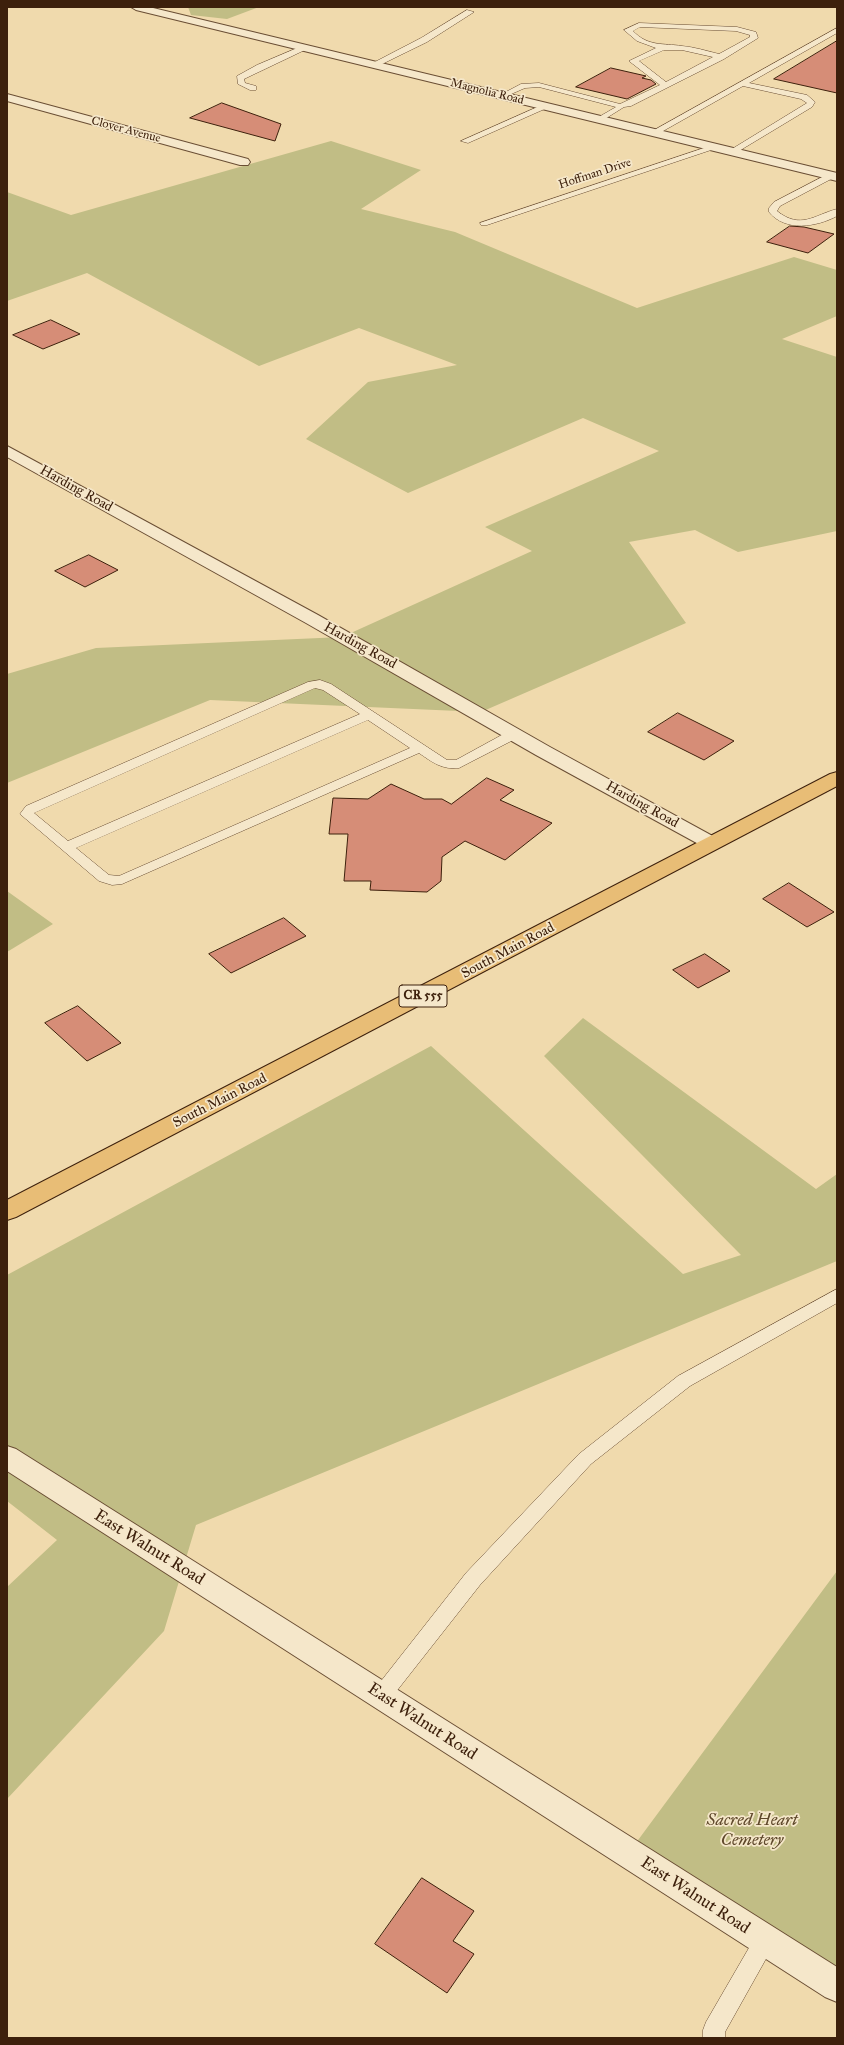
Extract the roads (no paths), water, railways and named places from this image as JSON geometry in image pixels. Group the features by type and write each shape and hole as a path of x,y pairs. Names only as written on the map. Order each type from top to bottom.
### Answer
{"main road":[{"name":"South Main Road","path":"7,1211 837,778"}],"street":[{"name":"Magnolia Road","path":"136,7 833,177"},
{"name":"Clover Avenue","path":"7,97 244,162"},
{"name":"Harding Road","path":"7,451 312,619 711,844"},
{"name":"East Walnut Road","path":"7,1458 837,1986"}],"lane":[{"path":"373,65 430,37 470,12"},
{"path":"502,96 524,86 540,85 620,106 628,104 666,85 721,57 754,38 753,34 737,29 639,25 628,30 632,35 649,44 663,48 682,48 721,57"},
{"path":"653,133 744,84 837,30"},
{"path":"253,88 242,84 240,78 260,67 304,48"},
{"path":"663,48 633,61 666,85"},
{"path":"731,152 809,105 811,102 804,97 744,84"},
{"path":"600,120 620,108 620,106"},
{"path":"465,141 545,107"},
{"name":"Hoffman Drive","path":"484,223 713,148"},
{"path":"833,177 777,204 773,208 773,212 790,221 808,223 822,220 837,212"},
{"path":"420,748 122,880 112,881 104,878 27,814 28,812 312,685 320,684 327,687 442,762 450,765 459,764 514,734"},
{"path":"66,847 369,714"},
{"path":"381,1696 473,1579 585,1459 684,1381 837,1295"},
{"path":"714,2038 714,2030 765,1941"}],"park label":[{"name":"Sacred Heart Cemetery","path":"752,1831"}]}
